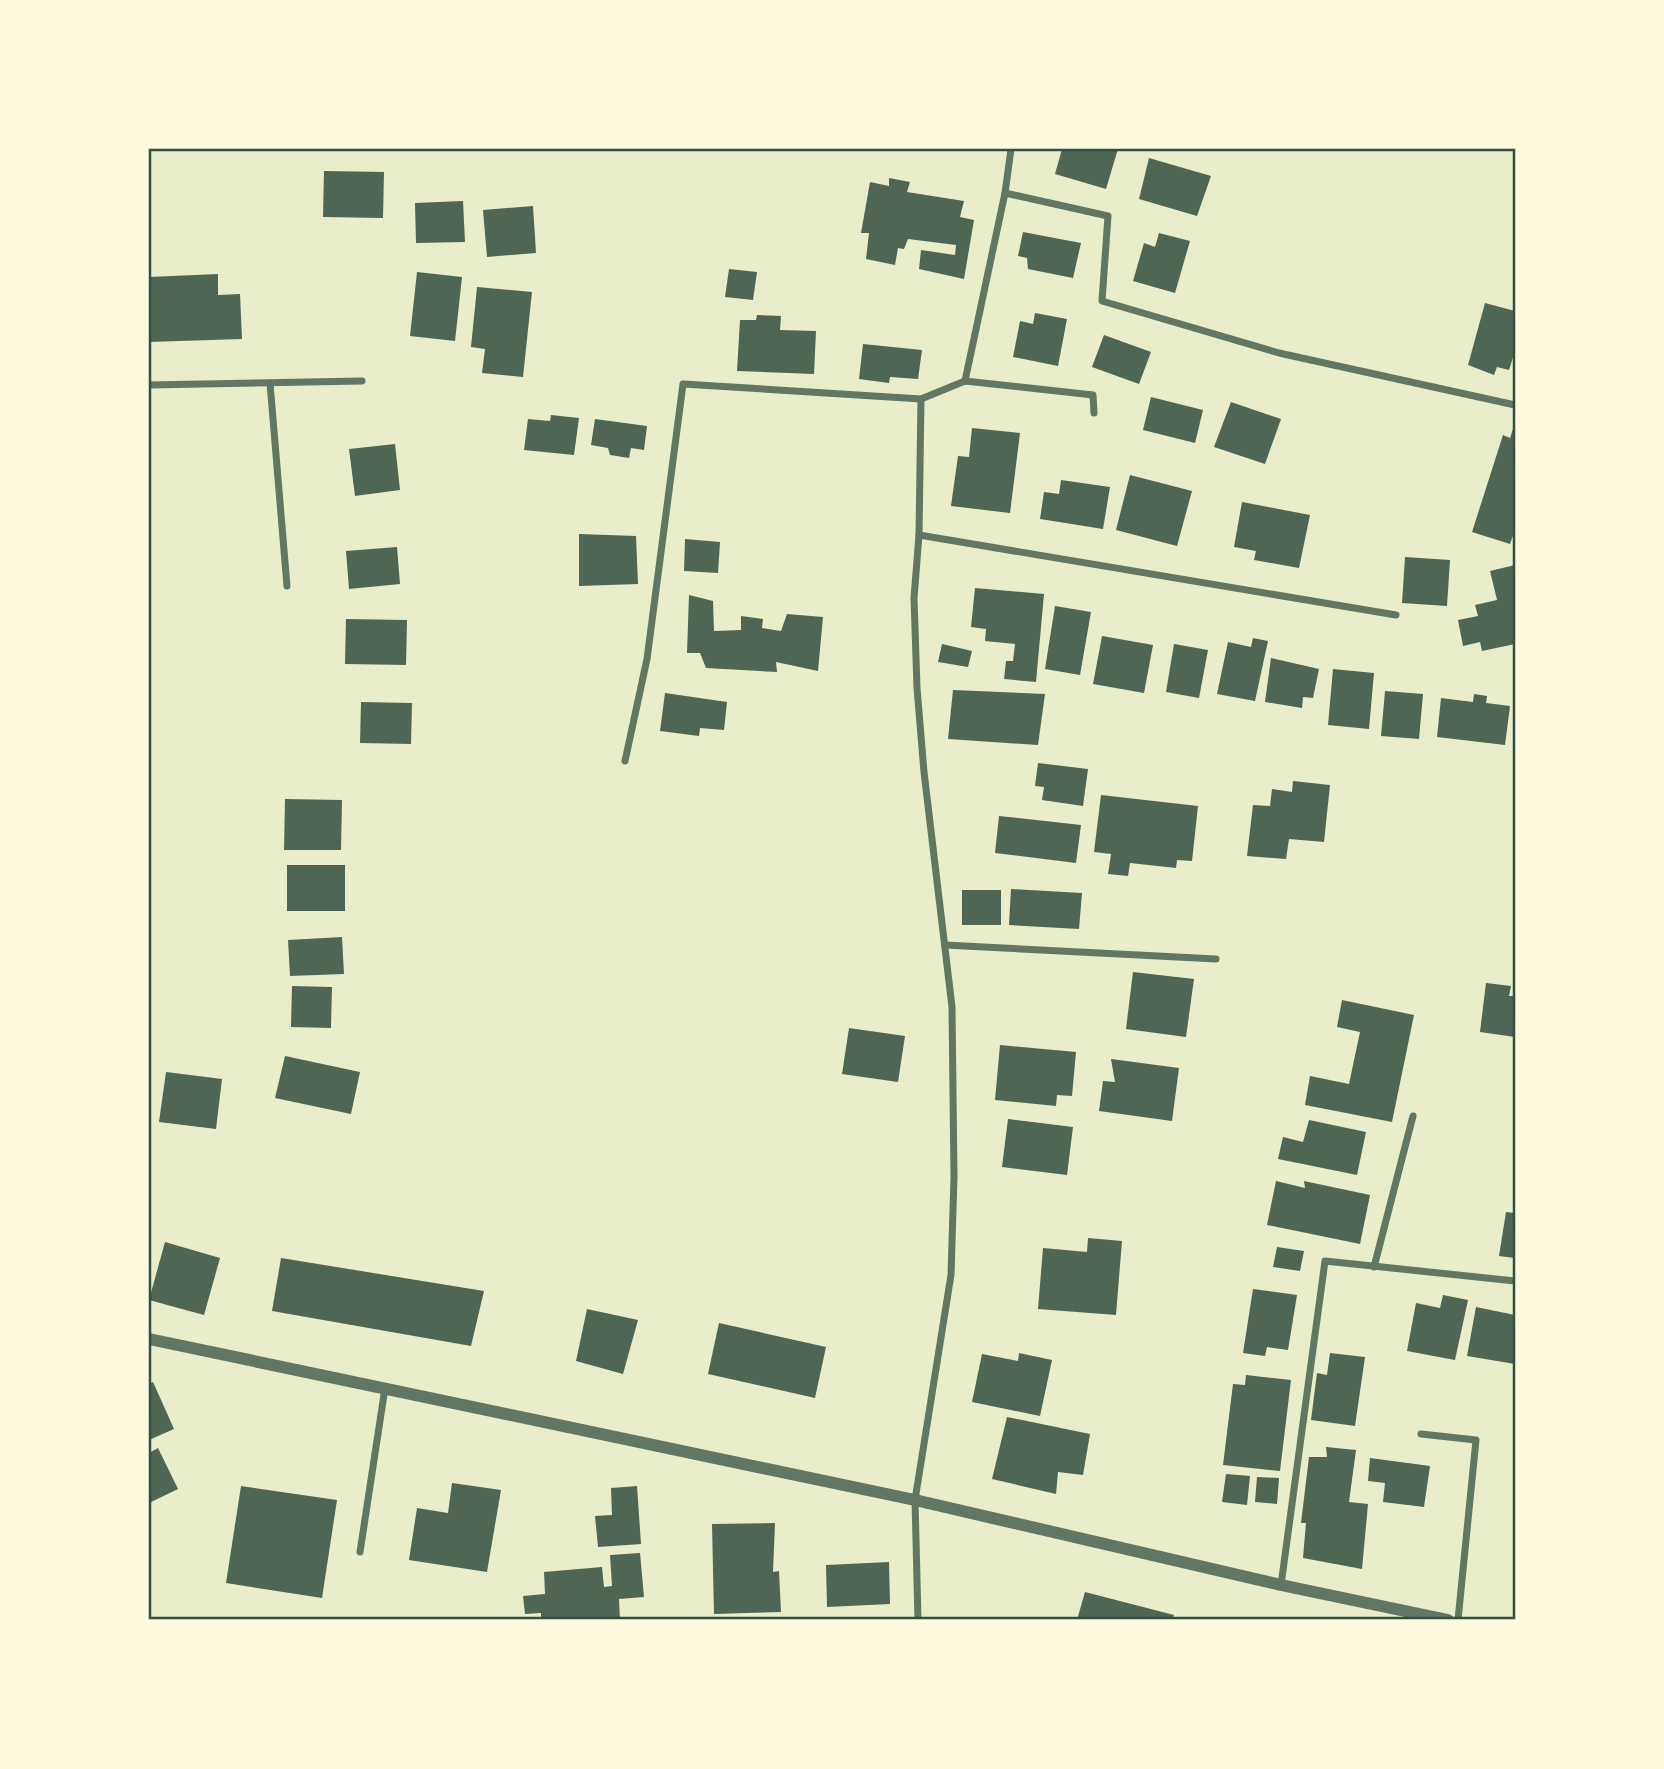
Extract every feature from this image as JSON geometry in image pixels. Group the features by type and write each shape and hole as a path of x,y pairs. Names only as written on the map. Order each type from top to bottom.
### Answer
{"street":[{"path":"965,381 1005,193 1011,149"},
{"path":"1005,193 1108,216 1102,301 1279,353 1515,405"},
{"path":"149,385 362,381"},
{"path":"625,761 647,659 683,384 921,399 965,381 1093,395 1094,413"},
{"path":"270,383 287,586"},
{"path":"918,1620 915,1500 951,1275 954,1177 952,1007 924,772 917,688 914,598 919,535 921,399"},
{"path":"919,535 1396,615"},
{"path":"945,945 1216,959"},
{"path":"1374,1267 1413,1116"},
{"path":"1281,1585 1325,1261 1515,1281"},
{"path":"149,1339 915,1500 1281,1585 1448,1620"},
{"path":"360,1552 385,1388"},
{"path":"1421,1434 1476,1440 1458,1620"}],"building":[{"path":"1062,149 1118,149 1106,189 1055,174"},
{"path":"1149,158 1211,176 1197,216 1139,199"},
{"path":"324,171 384,172 383,218 323,217"},
{"path":"889,178 910,182 907,192 964,201 960,217 974,220 964,279 919,269 921,250 955,255 956,245 908,239 904,249 898,248 895,265 866,259 869,233 861,233 870,182 889,186"},
{"path":"463,201 465,242 416,243 415,203"},
{"path":"533,206 536,253 487,257 483,210"},
{"path":"1023,232 1081,243 1073,278 1028,269 1027,258 1018,256"},
{"path":"1159,233 1190,241 1175,293 1133,281 1144,243 1155,247"},
{"path":"729,269 757,272 753,300 725,297"},
{"path":"417,272 462,277 455,341 410,336"},
{"path":"218,274 218,295 240,294 242,339 149,342 149,277"},
{"path":"477,287 532,292 523,377 482,373 485,349 471,347"},
{"path":"1485,303 1515,311 1515,351 1509,370 1497,367 1494,375 1468,365"},
{"path":"1035,313 1067,319 1058,366 1013,357 1020,321 1033,324"},
{"path":"757,315 781,316 780,330 816,331 814,374 737,371 740,320 756,320"},
{"path":"1104,335 1151,352 1139,384 1092,367"},
{"path":"863,344 922,350 918,379 890,377 889,383 859,379"},
{"path":"1151,397 1203,410 1195,443 1143,430"},
{"path":"1231,402 1281,419 1265,464 1214,447"},
{"path":"551,415 579,418 574,455 524,450 528,419 550,421"},
{"path":"595,419 647,426 644,450 631,448 629,458 610,455 608,448 591,445"},
{"path":"1515,423 1515,534 1510,544 1472,532 1503,435 1510,438"},
{"path":"972,428 1020,433 1010,513 951,506 958,456 969,457"},
{"path":"395,444 400,490 355,496 349,449"},
{"path":"1130,475 1192,491 1177,546 1116,530"},
{"path":"1061,480 1110,487 1103,529 1040,519 1044,492 1059,494"},
{"path":"1242,502 1310,515 1299,568 1254,560 1256,551 1234,547"},
{"path":"579,534 636,536 638,584 579,586"},
{"path":"685,539 720,542 718,573 684,571"},
{"path":"397,547 400,584 349,589 346,551"},
{"path":"1405,557 1450,560 1447,606 1402,603"},
{"path":"1515,565 1515,644 1482,651 1480,642 1463,646 1458,620 1478,616 1475,605 1497,600 1490,571"},
{"path":"975,588 1044,594 1036,682 1004,679 1006,661 1013,661 1015,644 985,641 986,629 971,627"},
{"path":"689,595 713,601 714,631 741,630 741,616 763,619 762,628 781,631 787,614 823,617 818,671 776,662 777,672 706,668 700,653 687,653"},
{"path":"1055,606 1091,612 1080,675 1045,669"},
{"path":"346,619 407,620 406,665 345,664"},
{"path":"1102,636 1153,645 1144,693 1093,684"},
{"path":"1253,638 1268,641 1255,701 1217,694 1228,642 1251,647"},
{"path":"942,644 972,651 968,667 938,662"},
{"path":"1174,644 1208,650 1199,698 1166,692"},
{"path":"1271,658 1319,669 1313,698 1303,697 1302,708 1265,702"},
{"path":"1333,669 1374,673 1369,729 1328,725"},
{"path":"953,690 1045,694 1038,745 948,739"},
{"path":"1385,691 1423,694 1419,739 1381,736"},
{"path":"665,693 727,702 724,730 700,728 699,736 660,731"},
{"path":"1474,694 1487,696 1486,703 1510,706 1505,745 1437,737 1441,698 1473,702"},
{"path":"361,702 412,703 411,744 360,743"},
{"path":"1038,763 1088,769 1083,806 1042,800 1044,787 1035,786"},
{"path":"1293,781 1330,785 1324,842 1289,839 1286,859 1247,856 1253,805 1270,806 1272,789 1292,792"},
{"path":"1101,795 1198,806 1192,861 1177,860 1176,868 1130,863 1128,876 1108,874 1111,854 1094,852"},
{"path":"285,799 342,800 341,850 284,850"},
{"path":"999,816 1081,825 1076,863 995,853"},
{"path":"287,865 345,865 345,911 287,911"},
{"path":"1011,889 1082,893 1079,929 1009,925"},
{"path":"962,890 1001,890 1001,925 962,925"},
{"path":"342,937 344,974 290,976 288,940"},
{"path":"1133,972 1194,979 1186,1037 1126,1029"},
{"path":"1486,983 1511,986 1509,996 1515,996 1515,1037 1480,1032"},
{"path":"292,986 332,987 331,1028 291,1027"},
{"path":"1342,1000 1414,1015 1392,1122 1305,1105 1310,1076 1349,1084 1360,1032 1337,1027"},
{"path":"849,1028 905,1036 898,1082 842,1074"},
{"path":"1000,1045 1076,1052 1072,1096 1057,1095 1056,1106 995,1100"},
{"path":"285,1056 360,1072 351,1114 275,1098"},
{"path":"1111,1059 1179,1068 1172,1121 1099,1111 1103,1081 1115,1082"},
{"path":"166,1072 222,1079 216,1129 159,1122"},
{"path":"1008,1119 1073,1127 1067,1175 1002,1167"},
{"path":"1309,1120 1366,1132 1357,1175 1278,1159 1283,1137 1303,1142"},
{"path":"1276,1181 1305,1188 1304,1181 1370,1195 1360,1244 1267,1225"},
{"path":"1506,1212 1515,1213 1515,1258 1499,1256"},
{"path":"1088,1238 1122,1241 1116,1315 1038,1309 1043,1248 1087,1252"},
{"path":"165,1242 220,1258 204,1315 149,1300"},
{"path":"1277,1247 1304,1251 1300,1271 1273,1267"},
{"path":"281,1258 484,1291 471,1346 272,1311"},
{"path":"1253,1289 1297,1295 1288,1350 1267,1347 1265,1356 1243,1353"},
{"path":"1443,1295 1468,1300 1455,1360 1407,1351 1416,1303 1440,1308"},
{"path":"1476,1307 1515,1315 1515,1364 1467,1356"},
{"path":"587,1309 638,1320 623,1374 576,1361"},
{"path":"719,1323 826,1347 815,1398 708,1374"},
{"path":"1019,1353 1052,1360 1040,1416 972,1402 982,1354 1018,1361"},
{"path":"1330,1353 1365,1357 1355,1426 1311,1420 1317,1373 1327,1375"},
{"path":"1246,1375 1291,1380 1280,1471 1223,1465 1233,1384 1245,1385"},
{"path":"153,1382 174,1429 149,1440 149,1384"},
{"path":"1007,1417 1090,1434 1083,1475 1058,1472 1056,1494 992,1479"},
{"path":"1326,1447 1356,1450 1349,1502 1368,1504 1362,1569 1303,1558 1306,1523 1301,1523 1309,1457 1327,1457"},
{"path":"158,1448 178,1489 149,1503 149,1453"},
{"path":"1370,1458 1430,1466 1424,1507 1383,1502 1385,1483 1368,1481"},
{"path":"1226,1474 1250,1476 1247,1505 1222,1502"},
{"path":"1257,1477 1279,1478 1277,1504 1255,1502"},
{"path":"452,1483 501,1490 487,1572 409,1560 417,1508 448,1513"},
{"path":"241,1486 337,1500 322,1598 226,1583"},
{"path":"637,1486 641,1544 598,1547 595,1516 612,1515 611,1488"},
{"path":"775,1523 773,1572 779,1571 781,1612 714,1614 712,1524"},
{"path":"640,1553 644,1597 619,1599 620,1620 592,1620 592,1617 541,1620 541,1613 525,1614 523,1596 545,1594 544,1572 602,1567 604,1587 612,1586 610,1555"},
{"path":"889,1562 890,1604 827,1607 826,1565"},
{"path":"1085,1592 1174,1615 1173,1620 1077,1620"}]}
